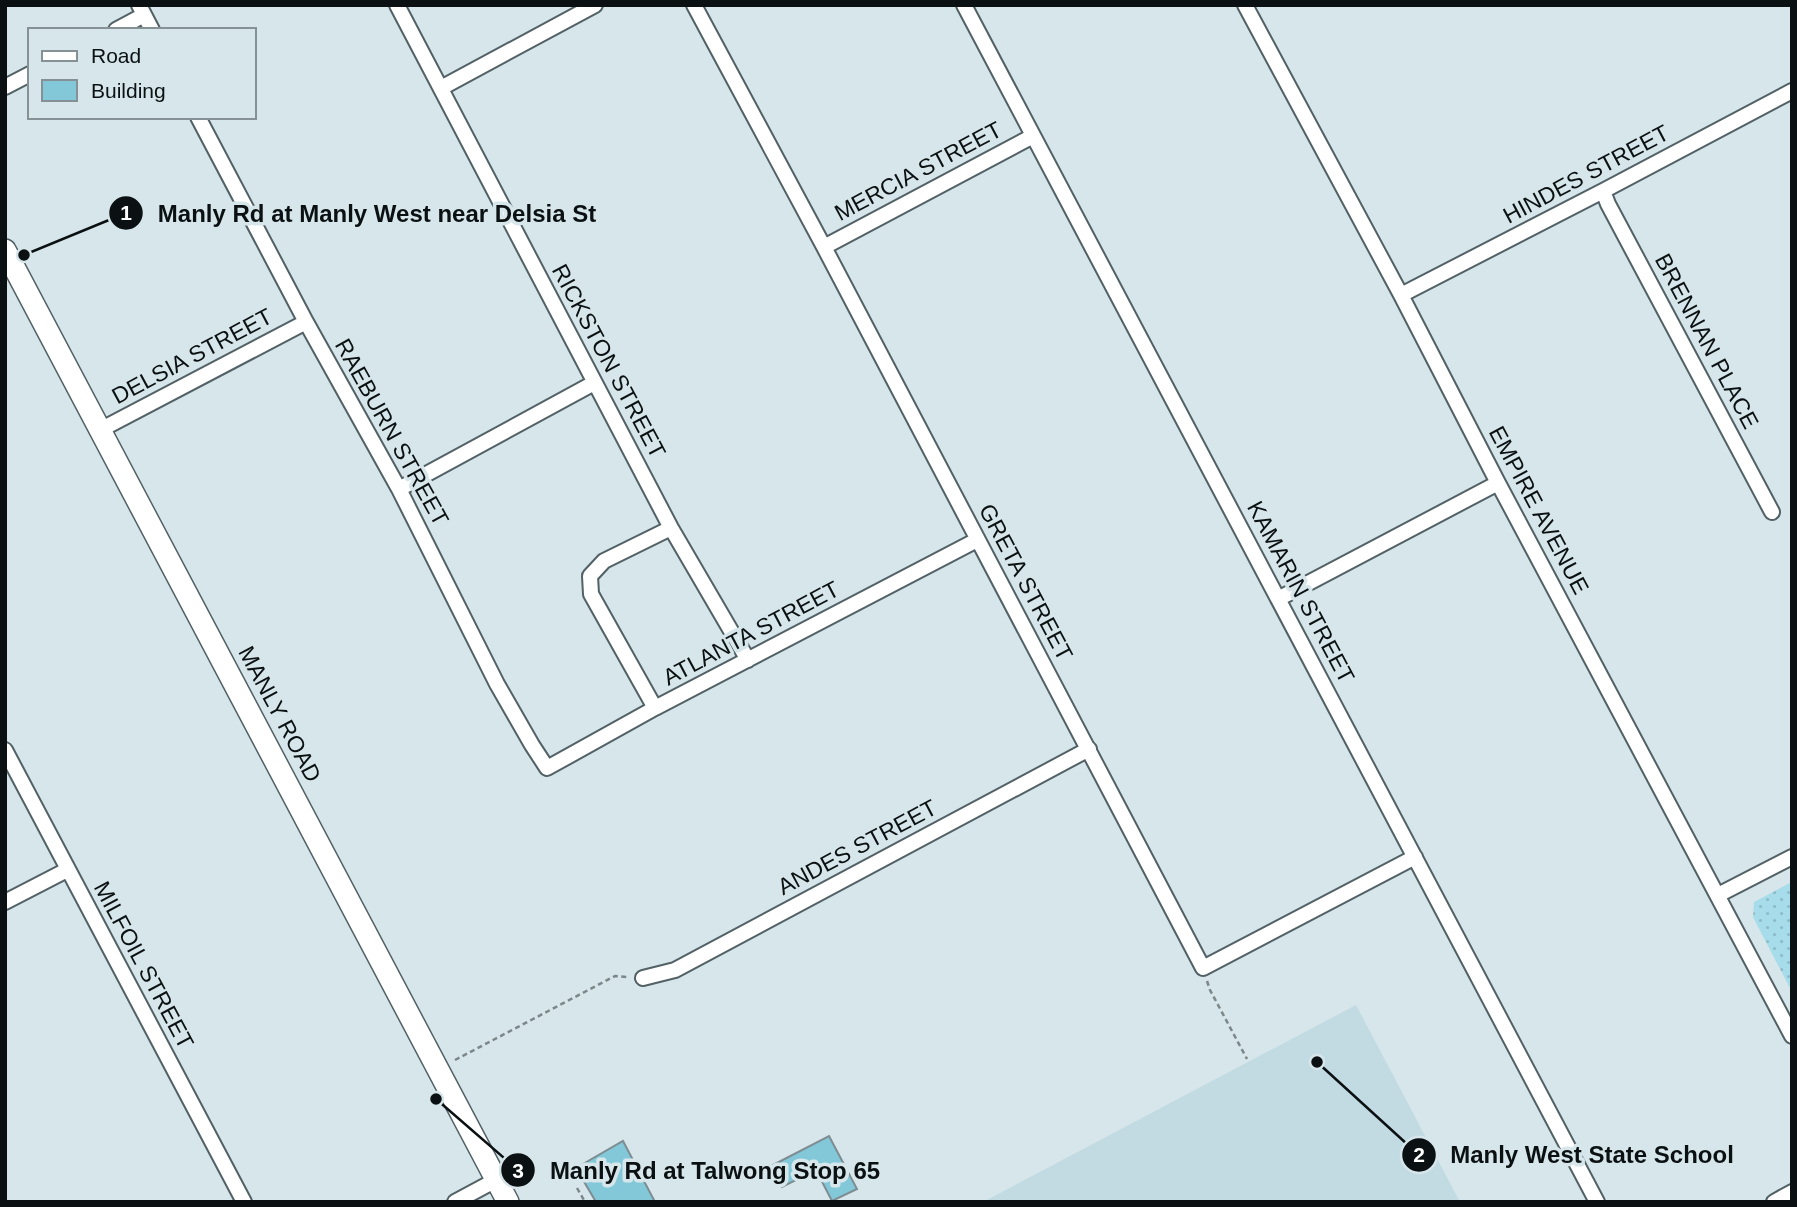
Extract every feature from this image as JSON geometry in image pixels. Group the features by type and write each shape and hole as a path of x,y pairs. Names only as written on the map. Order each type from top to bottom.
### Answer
{"main road":[{"name":"MANLY ROAD","path":"5,250 508,1202"}],"street":[{"name":"RICKSTON STREET","path":"397,5 671,528 748,660"},
{"path":"441,88 595,5"},
{"name":"GRETA STREET","path":"694,5 1203,968"},
{"name":"KAMARIN STREET","path":"964,5 1597,1202"},
{"name":"EMPIRE AVENUE","path":"1245,5 1792,1036"},
{"path":"118,28 141,10 151,28"},
{"path":"5,87 28,75"},
{"name":"HINDES STREET","path":"1401,295 1792,91"},
{"name":"RAEBURN STREET","path":"199,119 306,322 400,489 497,684 547,768"},
{"name":"MERCIA STREET","path":"824,247 1033,136"},
{"name":"BRENNAN PLACE","path":"1603,191 1772,512"},
{"name":"DELSIA STREET","path":"100,430 306,322"},
{"path":"400,489 594,383"},
{"path":"1279,599 1498,483"},
{"path":"655,708 591,594 590,576 604,561 671,528"},
{"name":"ATLANTA STREET","path":"547,768 655,708 977,540"},
{"name":"ANDES STREET","path":"643,978 675,970 1089,749"},
{"name":"MILFOIL STREET","path":"5,750 244,1202"},
{"path":"1203,968 1415,857"},
{"path":"1718,895 1792,857"},
{"path":"5,902 67,870"},
{"path":"455,1202 496,1180"},
{"path":"1774,1202 1792,1192"}],"path":[{"path":"1203,968 1210,990 1247,1059"},
{"path":"455,1060 615,976 643,978"},
{"path":"577,1188 584,1202"}],"shaded area":[{"path":"1792,882 1792,992 1753,917 1754,902"},
{"path":"1356,1005 1460,1202 983,1202 1140,1119"}],"building":[{"path":"829,1136 857,1189 832,1201 816,1170 782,1187 771,1166"},
{"path":"623,1141 655,1202 596,1202 576,1168"}],"place":[{"name":"Manly Rd at Manly West near Delsia St","path":"24,255"},
{"name":"Manly West State School","path":"1317,1062"},
{"name":"Manly Rd at Talwong Stop 65","path":"436,1099"}]}
